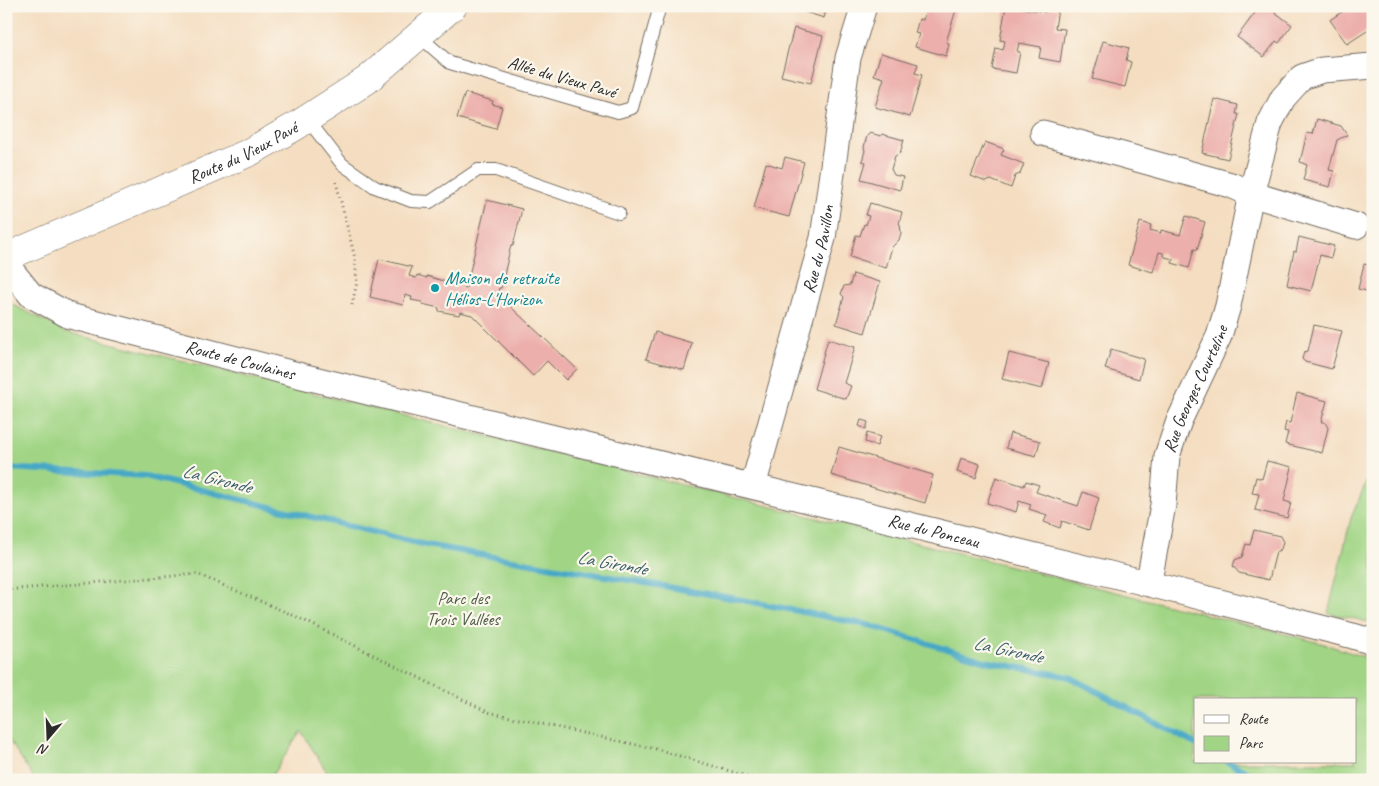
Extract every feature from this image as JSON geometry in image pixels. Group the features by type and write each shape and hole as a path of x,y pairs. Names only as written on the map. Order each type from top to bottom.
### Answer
{"street":[{"name":"Route du Vieux Pavé","path":"6,257 248,153 308,120 367,80 453,6"},
{"name":"Rue du Pavillon","path":"753,486 823,238 848,58 864,6"},
{"name":"Rue Georges Courteline","path":"1146,583 1151,570 1163,504 1167,456 1178,421 1219,336 1228,306 1251,194 1270,123 1283,98 1302,77 1322,70 1373,66"},
{"path":"1043,133 1231,185 1251,194 1356,226"},
{"name":"Route de Coulaines","path":"6,264 31,295 70,316 302,376 492,422"},
{"name":"Rue du Ponceau","path":"492,422 1146,583 1373,642"}],"lane":[{"name":"Allée du Vieux Pavé","path":"419,36 450,63 618,112 632,108 660,6"},
{"path":"308,120 342,164 375,187 411,201 430,202 478,170 496,170 619,213"}],"path":[{"path":"331,174 337,182 356,258 358,282 352,305"},
{"path":"6,590 197,574 295,616 488,712 660,750 758,780"}],"green space":[{"name":"Parc des Trois Vallées","path":"6,301 66,332 1321,643 1373,660 1373,780 332,780 301,731 269,780 35,780 6,736"},
{"path":"1373,466 1373,623 1328,613 1351,518"}],"building":[{"path":"786,6 827,6 824,18"},
{"path":"927,6 942,6 956,10 946,42 949,43 946,56 915,47 919,34 915,33 919,19 923,20"},
{"path":"1006,6 1022,6 1021,8 1045,12 1046,6 1058,9 1055,28 1065,29 1060,62 1039,58 1041,47 1019,43 1017,52 1020,52 1016,73 992,69 996,48 1003,50 1005,41 1000,40"},
{"path":"1260,6 1267,6 1292,25 1279,43 1276,41 1264,57 1237,37"},
{"path":"1350,6 1373,6 1373,27 1347,44 1330,20"},
{"path":"794,28 823,36 811,83 781,76"},
{"path":"1103,41 1129,48 1126,60 1131,62 1125,87 1092,79"},
{"path":"881,53 918,64 915,73 922,75 910,117 875,107 884,78 874,75"},
{"path":"465,93 493,101 492,104 502,107 496,129 457,118"},
{"path":"1214,99 1238,105 1236,114 1239,114 1228,159 1202,153"},
{"path":"1317,119 1341,126 1347,135 1337,140 1329,170 1334,171 1330,187 1303,180 1307,165 1300,162 1307,133 1313,134"},
{"path":"870,133 904,140 900,153 895,156 891,169 894,175 903,177 900,190 861,179 866,162 862,161 865,151 864,147 867,136"},
{"path":"985,142 1004,149 1001,155 1024,164 1020,174 1015,176 1011,188 991,180 986,182 971,176"},
{"path":"785,157 804,162 789,217 754,208 766,163 782,168"},
{"name":"Maison de retraite Hélios-L'Horizon","path":"487,200 522,209 501,288 499,288 497,294 577,369 566,380 547,361 533,376 472,315 460,312 459,315 439,311 439,308 411,300 412,297 405,295 403,305 370,297 379,259 412,267 409,276 416,278 417,275 427,278 427,276 466,288"},
{"path":"870,203 902,212 899,224 901,233 899,240 892,247 886,268 850,257 856,235 860,236 864,224 866,225 869,216 866,215"},
{"path":"1186,216 1205,222 1197,250 1194,249 1189,268 1172,263 1173,259 1165,257 1163,253 1159,252 1153,272 1128,265 1140,222 1151,225 1150,230 1161,233 1161,230 1180,235"},
{"path":"1299,237 1334,246 1331,258 1320,255 1311,291 1287,285"},
{"path":"1364,264 1373,266 1373,291 1371,292 1358,289"},
{"path":"853,274 880,282 865,333 836,324 844,297 841,294 844,286 850,285"},
{"path":"1314,325 1342,331 1332,369 1305,362 1302,359 1304,352 1308,351"},
{"path":"655,332 692,343 684,370 646,359"},
{"path":"828,339 855,347 844,383 851,386 846,399 814,389"},
{"path":"1111,349 1144,359 1139,379 1105,369"},
{"path":"1009,353 1049,363 1042,389 1002,379"},
{"path":"1297,393 1327,401 1321,422 1325,422 1328,428 1322,453 1285,444 1288,432 1284,431 1286,422 1290,423"},
{"path":"861,420 868,422 866,429 859,426"},
{"path":"867,433 880,437 877,446 865,442"},
{"path":"1010,433 1040,441 1036,456 1006,448"},
{"path":"839,447 933,475 925,503 831,475"},
{"path":"961,458 980,464 976,478 957,472"},
{"path":"1267,461 1292,467 1284,501 1291,503 1287,518 1255,510 1259,494 1252,493 1256,477 1262,479"},
{"path":"996,477 1024,486 1026,481 1039,485 1036,492 1078,506 1083,492 1099,498 1089,530 1062,521 1060,528 1044,522 1047,515 1029,509 1031,505 1019,501 1016,512 987,503"},
{"path":"1254,530 1280,536 1283,542 1281,549 1276,552 1269,580 1239,573 1233,566 1235,560 1242,557 1246,544 1250,545"}],"waterway":[{"name":"La Gironde","path":"6,468 145,476 426,545 737,599 868,625 985,661 1070,677 1194,743"},
{"name":"La Gironde","path":"1232,764 1261,780"}],"place":[{"name":"Maison de retraite Hélios-L'Horizon","path":"435,288"}]}
